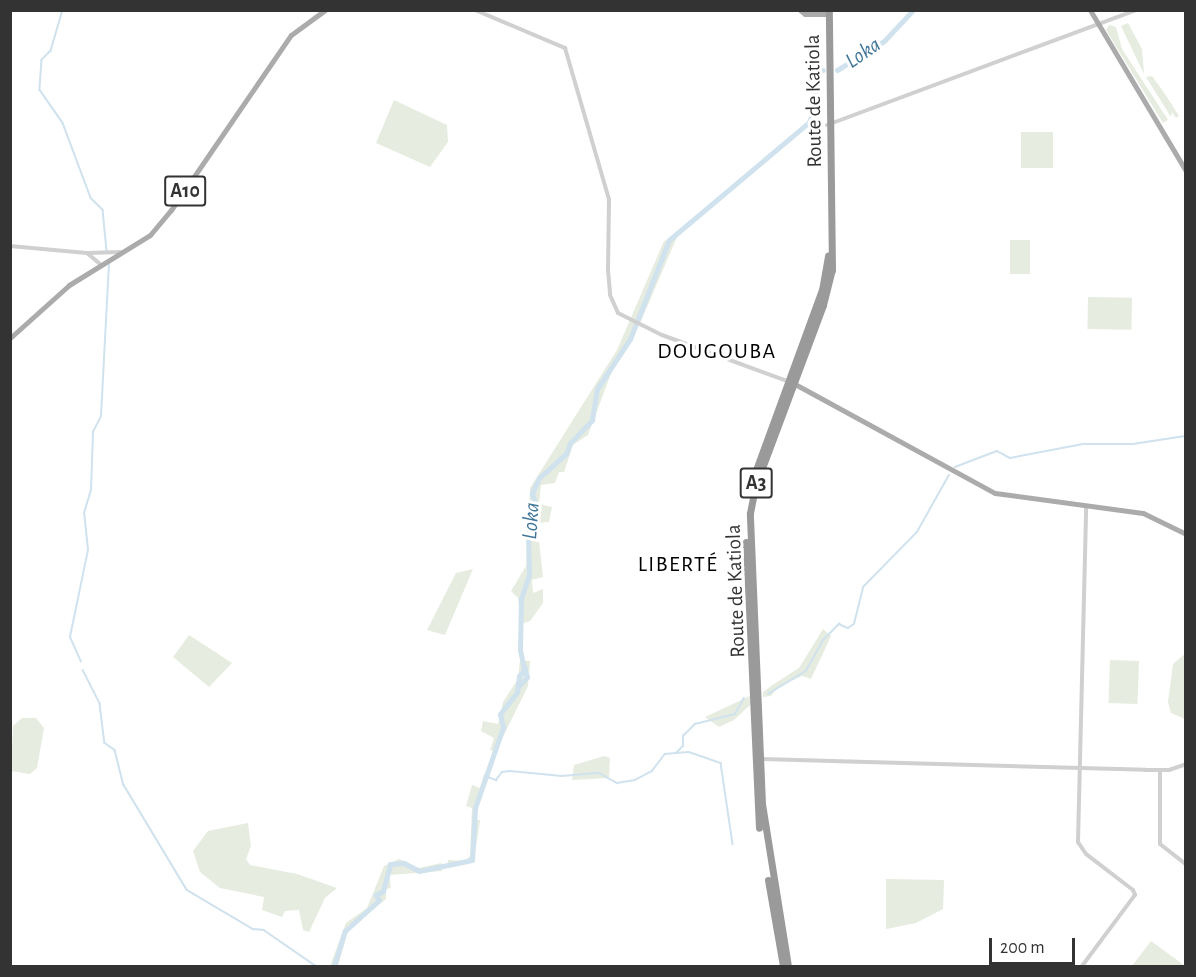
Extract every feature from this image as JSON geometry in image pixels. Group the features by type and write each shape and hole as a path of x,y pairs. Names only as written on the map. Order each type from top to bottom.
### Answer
{"highway":[{"name":"Route de Katiola","path":"783,966 759,825 750,513 755,487 832,270 827,12"},
{"name":"Route de Katiola","path":"758,759 764,825 788,966"}],"main road":[{"name":"A10","path":"10,338 54,296 100,264 128,251 166,217 291,35 325,10"},
{"path":"800,10 827,12"},
{"path":"1090,10 1185,171"},
{"path":"791,382 994,493 1151,515 1185,534"}],"street":[{"path":"475,10 565,48 609,199 610,295 618,313 638,325 791,382"},
{"path":"829,125 1137,10"},
{"path":"10,246 87,253 128,251"},
{"path":"87,253 100,264"},
{"path":"1082,966 1135,896 1133,890 1079,846 1086,506"},
{"path":"758,759 1160,770 1185,765"},
{"path":"1160,770 1160,844 1185,864"}],"shaded area":[{"path":"1128,23 1142,49 1144,74 1121,26"},
{"path":"1109,25 1116,27 1122,49 1168,120 1163,123 1106,30"},
{"path":"1152,76 1179,116 1176,118 1172,112 1171,117 1146,77"},
{"path":"394,100 447,125 448,142 430,167 376,143"},
{"path":"1021,132 1053,132 1053,168 1021,168"},
{"path":"677,237 641,321 637,323 612,371 588,435 573,445 564,472 559,472 555,483 541,485 539,504 552,507 549,522 537,523 543,577 532,580 533,593 543,589 543,603 530,621 521,624 518,598 511,591 526,566 530,488 617,350 664,241"},
{"path":"1010,240 1030,240 1030,274 1010,274"},
{"path":"1088,297 1132,298 1131,330 1087,329"},
{"path":"473,569 445,635 427,630 456,573"},
{"path":"823,629 831,636 811,679 802,676 778,687 771,696 763,697 763,692 799,668"},
{"path":"189,635 232,663 209,687 173,657"},
{"path":"1185,654 1185,719 1171,713 1168,702 1173,664"},
{"path":"520,660 530,661 528,686 500,743 494,751 490,750 494,738 481,731 483,721 498,724 503,702 518,679"},
{"path":"1110,660 1139,661 1137,704 1108,703"},
{"path":"750,696 751,704 734,720 719,727 705,717"},
{"path":"22,718 36,718 44,728 37,768 30,774 11,771 13,726"},
{"path":"604,756 610,758 609,778 572,780 574,765"},
{"path":"484,774 490,775 476,807 476,820 480,820 474,860 448,866 448,860 465,861 470,856 472,808 466,806 472,785 480,788"},
{"path":"248,823 251,846 246,859 250,865 297,874 337,888 325,898 309,932 303,930 299,910 285,911 282,917 262,910 264,897 220,888 200,872 193,851 208,831"},
{"path":"399,859 419,868 441,863 442,871 389,875 391,888 386,889 386,899 348,931 338,966 330,966 346,923 367,908 384,866"},
{"path":"886,879 944,880 943,909 916,923 886,929"},
{"path":"1151,941 1185,966 1132,966"}],"waterway":[{"path":"63,10 51,51 42,60 40,90 63,123 91,198 103,210 107,251"},
{"name":"Loka","path":"837,70 884,41 913,10"},
{"name":"Loka","path":"334,966 345,931 379,900 376,895 383,891 390,864 404,863 419,871 472,860 475,808 503,727 500,714 517,692 519,676 524,670 520,650 521,599 529,575 528,533 535,503 532,493 539,478 566,454 570,443 592,420 597,389 630,339 669,240 809,122 816,105 814,72 823,70"},
{"path":"81,662 70,637 88,550 84,513 91,490 93,432 101,416 109,265"},
{"path":"955,467 997,451 1010,458 1083,444 1133,444 1186,436"},
{"path":"768,694 806,671 823,640 839,624 848,628 854,624 863,587 917,532 949,475"},
{"path":"518,687 527,677 524,666"},
{"path":"83,670 100,704 105,743 115,750 124,785 187,890 253,929 264,930 316,966"},
{"path":"488,777 496,780 502,772 510,771 562,776 599,773 617,783 635,780 652,771 665,754 676,753 683,746 683,736 695,724 735,714 744,698"},
{"path":"676,753 689,752 721,763 733,844"}],"district":[{"name":"DOUGOUBA","path":"717,352"},
{"name":"LIBERTÉ","path":"678,565"}]}
